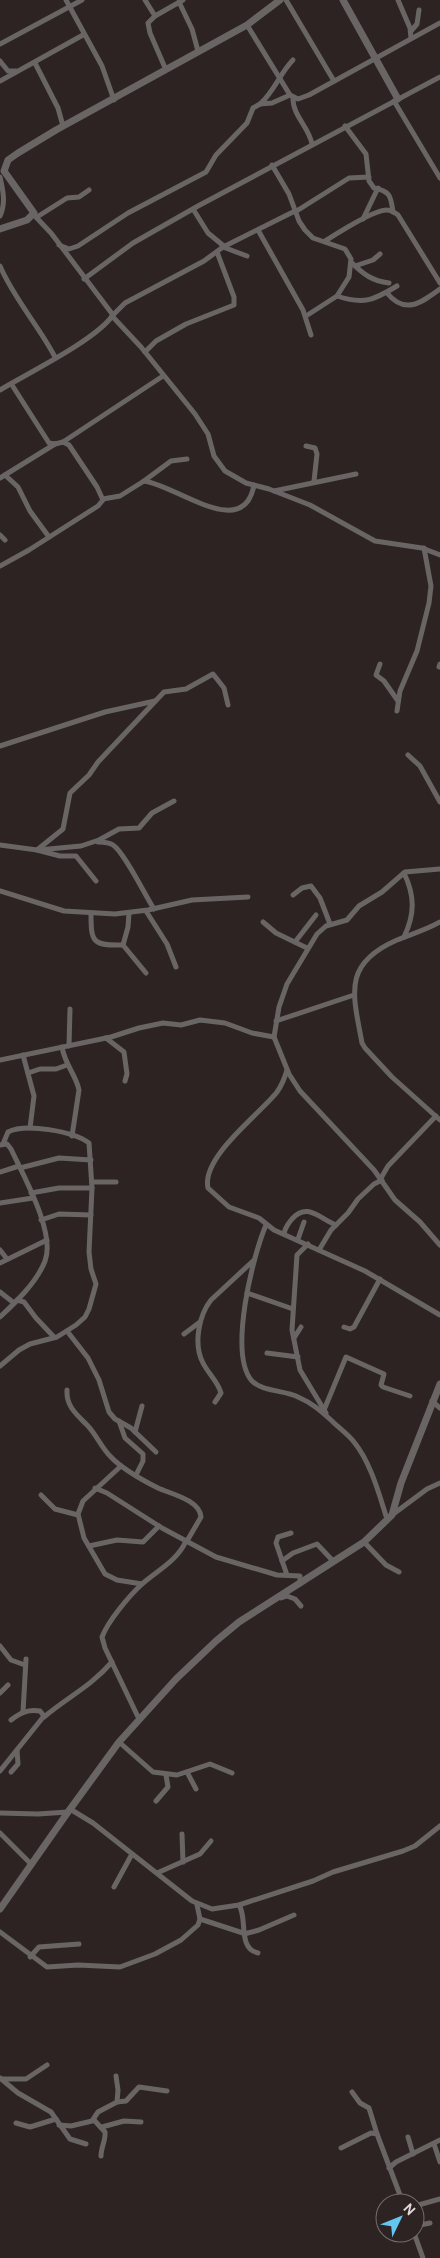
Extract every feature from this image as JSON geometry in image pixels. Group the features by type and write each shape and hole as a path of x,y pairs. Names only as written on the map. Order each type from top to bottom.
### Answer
{"street":[{"path":"66,0 83,35 102,66 114,100"},
{"path":"0,44 82,0"},
{"path":"145,0 155,16"},
{"path":"0,216 3,207 4,190 2,174 8,160 63,126 114,100 247,25 280,0"},
{"path":"286,0 334,81"},
{"path":"342,0 376,59 396,100 439,174"},
{"path":"398,0 410,30 411,38"},
{"path":"166,70 148,28 148,23 155,16 181,1 198,51"},
{"path":"410,30 417,24 419,10"},
{"path":"260,104 272,103 291,96 298,98 309,96 440,23"},
{"path":"247,25 291,96 295,110 310,136 312,144"},
{"path":"0,81 83,35"},
{"path":"59,245 68,249 78,246 128,213 206,172 216,155 243,128 251,111 269,94 293,60"},
{"path":"0,62 8,71 19,71"},
{"path":"35,63 58,108 63,126"},
{"path":"84,279 133,243 194,208 345,126 440,78"},
{"path":"345,126 366,154 372,186 382,189 389,196 393,212"},
{"path":"272,165 289,194 302,225 310,235 313,238 345,249 353,264 370,278 379,282 389,282"},
{"path":"2,174 33,209 35,216 112,316 145,352 195,414 208,434 214,456 224,471 238,479 274,491 317,509 375,541 424,548 440,555"},
{"path":"0,390 55,358 91,334 125,303 204,261 224,247 295,212 349,178 369,177"},
{"path":"363,220 378,188"},
{"path":"0,229 27,220 67,198 79,197 88,190"},
{"path":"194,208 208,233 224,247 247,256"},
{"path":"325,241 382,210 393,212 398,215 440,283"},
{"path":"258,230 306,316 312,336"},
{"path":"145,352 156,341 186,324 234,305 234,297 217,252"},
{"path":"353,264 373,260 380,254"},
{"path":"306,316 338,296 349,277 353,264"},
{"path":"0,266 9,284 37,325 55,358"},
{"path":"338,296 352,301 374,300 397,286"},
{"path":"387,293 396,303 406,306 425,299 440,289"},
{"path":"49,537 30,511 18,487 3,476 56,444 63,442 163,376"},
{"path":"12,384 48,440 52,444 56,444"},
{"path":"63,442 69,445 103,499"},
{"path":"306,446 313,447 316,450 314,481"},
{"path":"0,566 98,506 103,499 120,496 171,461 187,459"},
{"path":"274,491 314,481 356,474"},
{"path":"144,481 189,499 231,512 240,510 247,505 254,485"},
{"path":"0,535 5,540"},
{"path":"397,711 403,682 417,652 429,603 431,586 424,548"},
{"path":"380,664 376,675 384,681 398,701"},
{"path":"37,850 63,829 70,793 89,775 98,762 121,740 164,692 186,689 213,674 224,688 228,705"},
{"path":"0,746 105,712 155,700"},
{"path":"408,755 420,766 440,801"},
{"path":"37,850 81,846 96,841 119,829 139,828 152,813 174,801"},
{"path":"96,841 108,843 116,847 124,857 154,909"},
{"path":"0,845 37,850 60,856 76,856 96,881"},
{"path":"440,869 404,873 382,892 359,906 347,920 330,924 317,934 287,984 276,1020 274,1037 287,1070 300,1091 382,1179 395,1200 420,1222 440,1245"},
{"path":"403,938 411,924 414,908 404,873"},
{"path":"293,895 302,888 311,886 320,898 330,924"},
{"path":"0,891 48,907 91,913 129,913 192,900 248,898"},
{"path":"146,911 167,944 176,967"},
{"path":"91,913 91,935 94,940 103,945 123,945"},
{"path":"123,945 128,927 129,913"},
{"path":"295,942 316,915"},
{"path":"263,922 276,933 307,948"},
{"path":"319,1250 336,1225 367,1190 382,1179 388,1166 438,1118 392,1078 362,1043 354,995 356,978 361,967 383,948 440,922"},
{"path":"123,945 146,973"},
{"path":"276,1020 354,995"},
{"path":"69,1046 70,1009"},
{"path":"0,1060 106,1038 163,1023 181,1025 200,1020 225,1023 252,1033 274,1037"},
{"path":"106,1038 124,1052 127,1074 125,1081"},
{"path":"62,1047 67,1065 78,1083 79,1090 72,1136"},
{"path":"23,1055 34,1096 30,1128"},
{"path":"28,1073 67,1065"},
{"path":"287,1070 278,1091 216,1157 211,1166 207,1183 210,1191 229,1207 259,1218 266,1225 380,1279 440,1315"},
{"path":"0,1317 28,1288 45,1262 47,1240 32,1196 11,1149 7,1144 2,1145 8,1132 30,1128 44,1128 89,1142 92,1182 90,1264 96,1284 85,1318 67,1331 30,1344 19,1350 0,1366"},
{"path":"0,1172 59,1158 91,1160"},
{"path":"92,1182 116,1182"},
{"path":"0,1203 59,1188 92,1188"},
{"path":"284,1234 286,1226 301,1211 307,1211 336,1225"},
{"path":"41,1220 66,1213 91,1215"},
{"path":"298,1240 304,1222"},
{"path":"266,1225 254,1260 242,1324 242,1344 249,1376 258,1386 300,1397 327,1416 356,1443 389,1517"},
{"path":"0,1263 47,1240"},
{"path":"308,1244 297,1255 293,1309 294,1338 300,1370 327,1416"},
{"path":"0,1250 7,1259"},
{"path":"215,1402 221,1393 200,1355 200,1322 205,1307 211,1300 254,1260"},
{"path":"344,1327 350,1330 354,1327 368,1298 380,1279"},
{"path":"0,1292 15,1301 24,1302 39,1323 54,1337"},
{"path":"247,1293 293,1309"},
{"path":"184,1334 200,1322"},
{"path":"294,1338 301,1327"},
{"path":"67,1331 88,1358 99,1380 109,1412 135,1432 156,1452"},
{"path":"267,1353 298,1357"},
{"path":"324,1410 346,1357 384,1374 381,1385 383,1387 410,1396"},
{"path":"389,1517 440,1384"},
{"path":"67,1390 66,1398 74,1412 93,1432 109,1455 121,1466 188,1501 199,1510 200,1518 174,1559 142,1584 104,1632 102,1642 139,1719"},
{"path":"432,1401 440,1408"},
{"path":"135,1432 142,1406"},
{"path":"119,1421 125,1438 143,1454 143,1461 136,1475"},
{"path":"121,1466 83,1501 78,1515 84,1538 98,1564 110,1578 142,1584"},
{"path":"0,1909 119,1742 216,1640 239,1622 364,1542 389,1517 422,1493 440,1483"},
{"path":"95,1488 107,1493 159,1526 225,1560 277,1575 300,1576 300,1584"},
{"path":"41,1495 55,1509 78,1515"},
{"path":"89,1546 117,1540 142,1542 159,1526"},
{"path":"287,1575 276,1543 277,1538 291,1533"},
{"path":"364,1542 392,1570 398,1572"},
{"path":"282,1561 293,1553 317,1544 334,1562"},
{"path":"274,1601 287,1596 295,1599 301,1606"},
{"path":"0,1646 11,1660 25,1665"},
{"path":"22,1712 26,1658"},
{"path":"0,1771 44,1717 56,1706 92,1683 112,1662"},
{"path":"0,1693 8,1685"},
{"path":"11,1720 22,1712 36,1710 43,1713 44,1717"},
{"path":"119,1742 147,1770 166,1775 187,1772 210,1764 232,1773"},
{"path":"11,1772 18,1764 17,1749"},
{"path":"187,1772 196,1789"},
{"path":"156,1801 168,1787 166,1775"},
{"path":"0,1813 38,1814 69,1810 87,1818 197,1905 212,1909 239,1905 313,1881 333,1872 403,1851 414,1846 440,1826"},
{"path":"0,1833 32,1864"},
{"path":"182,1834 183,1862"},
{"path":"157,1873 203,1852 211,1841"},
{"path":"114,1887 132,1854"},
{"path":"0,1932 30,1957 52,1968 70,1965 120,1967 156,1954 176,1943 193,1930 200,1919 197,1905"},
{"path":"239,1905 244,1915 243,1934 250,1949 258,1952"},
{"path":"200,1919 243,1934 294,1915"},
{"path":"30,1957 39,1946 79,1944"},
{"path":"1,2079 26,2079 47,2065"},
{"path":"116,2076 118,2090 116,2102"},
{"path":"1,2079 18,2093 51,2112 70,2139 86,2144"},
{"path":"59,2125 72,2126 94,2120 98,2112 116,2102 126,2100 139,2087 167,2091"},
{"path":"352,2092 360,2103 370,2108 377,2134 399,2193"},
{"path":"16,2123 30,2127 56,2119"},
{"path":"94,2120 102,2127 105,2134 101,2144 101,2156"},
{"path":"102,2127 124,2121 140,2122"},
{"path":"342,2148 371,2133 377,2134"},
{"path":"408,2137 413,2154"},
{"path":"389,2168 396,2162 440,2140"},
{"path":"434,2144 440,2162"},
{"path":"425,2203 440,2199"},
{"path":"425,2224 430,2223"},
{"path":"418,2243 423,2258"}]}
